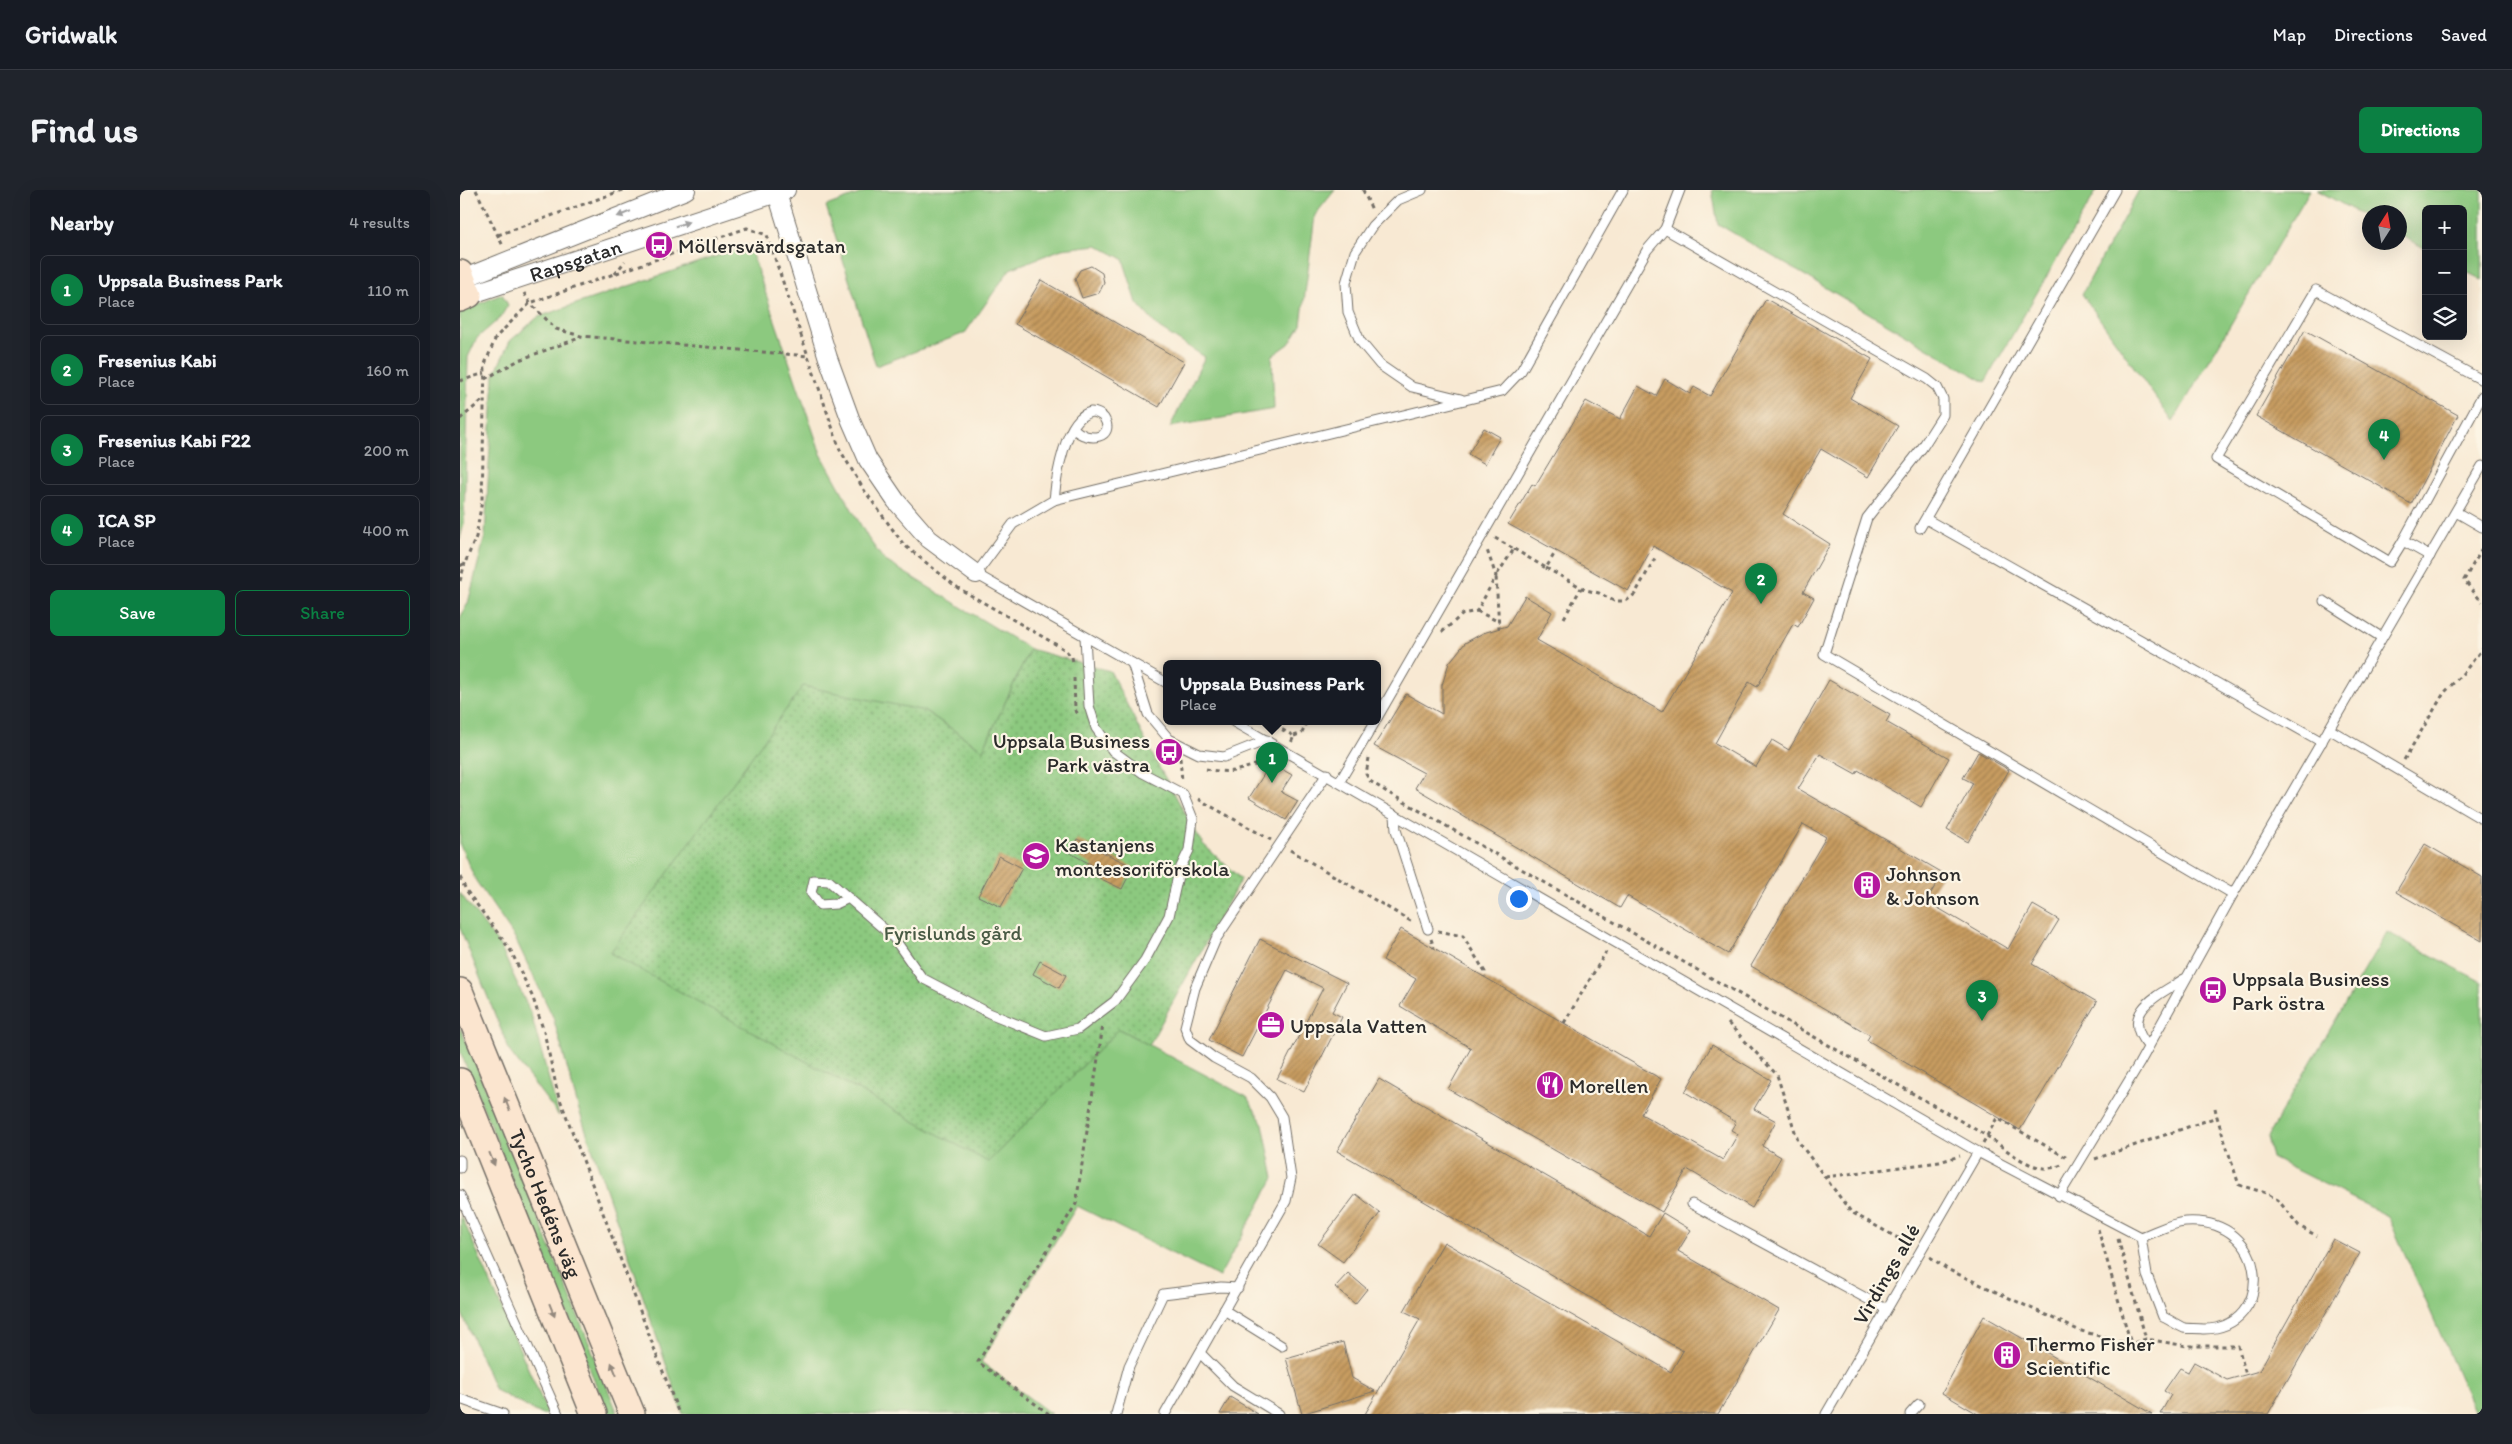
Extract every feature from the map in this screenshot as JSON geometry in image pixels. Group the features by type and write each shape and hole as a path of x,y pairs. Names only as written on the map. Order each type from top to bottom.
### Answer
{"main road":[{"name":"Tycho Hedéns väg","path":"460,991 632,1414"},
{"name":"Tycho Hedéns väg","path":"460,1082 594,1414"}],"street":[{"name":"Rapsgatan","path":"462,285 686,190"},
{"name":"Rapsgatan","path":"462,285 780,191"},
{"path":"780,191 828,358 851,421 868,460 896,501 929,539 976,574"}],"lane":[{"path":"1422,190 1398,200 1378,219 1355,252 1346,283 1348,312 1360,341 1380,364 1412,387 1464,400"},
{"path":"1163,681 976,574 1012,524 1054,500 1502,391 1521,371 1624,190"},
{"path":"1381,711 1647,250 1665,229 1680,190"},
{"path":"1920,528 2115,190"},
{"path":"1665,229 1927,379 1943,399 1943,415 1922,448 1867,518 1824,654 2233,894"},
{"path":"2482,380 2316,290 2216,459 2390,562 2482,396"},
{"path":"1054,500 1056,476 1062,450 1074,429"},
{"path":"2059,1196 2148,1046 2233,894 2482,466"},
{"path":"2456,512 2482,527"},
{"path":"1926,519 2322,742"},
{"path":"2403,541 2430,556"},
{"path":"2324,601 2381,637"},
{"path":"849,898 894,937 922,978 989,1013 1046,1036 1078,1029 1114,1001 1145,960 1169,916 1179,871 1188,850 1193,818 1183,794 1143,773 1113,751 1096,728 1090,706 1085,637"},
{"path":"1132,663 1148,714 1169,740 1199,754 1224,757 1267,740"},
{"path":"1240,725 1340,781 1395,815 1978,1152 2094,1214 2141,1237 2183,1222 2206,1222 2224,1227 2239,1239 2249,1254 2254,1267 2251,1298 2244,1312 2233,1323 2217,1329 2185,1328 2163,1317 2147,1275 2141,1237"},
{"path":"1340,781 1373,725"},
{"path":"2329,729 2482,819"},
{"path":"1166,1414 1286,1201 1291,1178 1282,1117 1270,1097 1251,1078 1214,1058 1190,1040 1185,1027 1195,988 1216,939 1327,774"},
{"path":"1395,815 1396,830 1428,929"},
{"path":"2148,1046 2137,1028 2139,1016 2145,1004 2186,977"},
{"name":"Virdings allé","path":"1826,1414 1978,1152"},
{"path":"460,1160 460,1168"},
{"path":"460,1195 558,1414"},
{"path":"1692,1204 1886,1309"},
{"path":"1116,1414 1129,1366 1163,1294 1221,1287 1238,1288"},
{"path":"1224,1310 1282,1346"},
{"path":"1200,1353 1233,1386 1280,1414"},
{"path":"460,1399 503,1414"},
{"path":"1910,1414 1919,1404"}],"path":[{"path":"498,234 623,190"},
{"path":"1363,190 1378,219"},
{"path":"460,581 476,537 482,500 485,364 496,336 530,304 747,228 767,235 840,450 864,490 904,545 958,588 1064,649 1072,656 1074,668"},
{"path":"614,274 630,256"},
{"path":"530,304 556,329 584,337 808,356"},
{"path":"484,380 519,360 584,337"},
{"path":"460,381 485,373"},
{"path":"460,419 484,399"},
{"path":"1484,535 1514,549 1581,588 1599,592 1614,601 1626,601 1635,594 1656,558"},
{"path":"1484,535 1496,576 1499,628"},
{"path":"1477,610 1514,549"},
{"path":"2482,549 2464,580 2482,602"},
{"path":"1546,568 1556,551"},
{"path":"460,566 465,563"},
{"path":"1564,618 1581,588"},
{"path":"1439,636 1449,624 1463,614 1477,610 1499,622"},
{"path":"2398,770 2444,693 2465,671 2482,649"},
{"path":"1074,676 1075,710 1096,728"},
{"path":"1294,736 1302,733 1306,725"},
{"path":"1370,756 1366,774 1370,781 2041,1169 2056,1169 2070,1160"},
{"path":"1179,758 1183,794 1197,799 1280,845 1414,923 1428,929 1463,936 1485,972 1484,977"},
{"path":"460,877 466,890 511,951 533,998 544,1032 558,1094 680,1414"},
{"path":"1601,948 1615,956"},
{"path":"1564,1023 1606,952"},
{"path":"1049,1414 978,1362 1076,1204 1105,1008"},
{"path":"1724,1019 1777,1075 1798,1141 1851,1212 1920,1250 1947,1268 2078,1330 2131,1344 2146,1339 2187,1346 2238,1346 2246,1374"},
{"path":"2215,1108 2216,1117 2239,1185 2266,1192 2278,1200 2299,1226 2316,1236"},
{"path":"1825,1177 1939,1162 1978,1152 1997,1118 2070,1160 2080,1160 2095,1159 2216,1117"},
{"path":"2094,1214 2131,1344"},
{"path":"2113,1223 2146,1339"}],"green space":[{"path":"870,190 1335,190 1315,215 1301,325 1289,344 1272,356 1274,409 1170,427 1205,357 1159,328 1137,303 1123,259 1097,245 1062,249 1010,269 965,333 876,366 826,206"},
{"path":"1712,190 2097,190 1985,382 1718,224"},
{"path":"2139,190 2310,190 2173,422 2082,294"},
{"path":"2317,190 2482,190 2482,280 2467,272 2467,205 2422,205 2422,247 2407,239 2407,205 2362,205 2362,215"},
{"path":"749,245 821,454 868,538 884,560 1030,649 983,750 925,711 988,1162 1119,1029 1247,1097 1263,1124 1274,1178 1219,1277 1077,1206 981,1362 1051,1414 683,1414 579,1110 553,1017 515,938 476,881 460,845 460,618 468,603 485,536 494,375 510,341 538,317"},
{"path":"502,294 508,305 500,318 477,338 468,357 464,523 460,539 460,312"},
{"name":"Fyrislunds gård","path":"1030,649 1110,671 1155,760 1203,844 1241,879 1149,1045 1119,1029 988,1162 610,953 803,686 925,711 983,750"},
{"path":"460,893 500,946 531,1014 559,1116 510,1052 460,928"},
{"path":"2387,932 2482,982 2482,1414 2476,1414 2388,1216 2272,1158 2267,1137"},
{"path":"460,1027 618,1414 608,1414 460,1051"},
{"path":"461,1215 548,1414 541,1414 495,1390 460,1309"}],"building":[{"path":"1091,266 1102,273 1104,283 1099,293 1082,298 1075,279 1080,270"},
{"path":"1041,280 1184,362 1159,407 1015,324"},
{"path":"1766,299 1872,359 1850,398 1898,426 1868,477 1821,449 1783,514 1830,544 1803,592 1814,598 1798,627 1793,624 1757,687 1749,682 1715,743 1756,767 1772,740 1789,750 1829,680 1890,715 1886,722 1949,758 1921,807 1858,770 1856,774 1820,754 1798,789 1943,873 1926,901 2008,949 2033,905 2059,920 2032,964 2097,1002 2020,1130 1867,1040 1870,1035 1751,966 1826,837 1803,824 1728,954 1627,896 1620,908 1415,788 1424,773 1374,746 1406,694 1442,714 1442,685 1449,663 1465,643 1483,633 1507,626 1525,596 1552,612 1537,640 1662,712 1732,593 1653,546 1628,591 1508,524 1532,484 1535,486 1586,401 1620,419 1638,386 1656,396 1665,379 1690,394 1694,387 1710,396"},
{"path":"2305,330 2458,415 2411,504 2256,416"},
{"path":"1484,428 1500,437 1485,464 1468,454"},
{"path":"1978,752 2009,770 1968,842 1947,830 1973,783 1963,778"},
{"path":"1271,763 1292,775 1281,792 1298,801 1286,820 1249,798"},
{"path":"1077,839 1133,867 1122,889 1089,873 1092,865 1070,853"},
{"path":"2425,844 2482,877 2482,941 2396,892"},
{"path":"999,856 1022,868 1001,907 978,896"},
{"path":"1401,929 1661,1079 1641,1114 1723,1160 1738,1134 1731,1130 1736,1122 1685,1092 1712,1045 1771,1080 1754,1109 1776,1121 1762,1146 1781,1157 1752,1208 1687,1169 1662,1212 1448,1089 1471,1048 1400,1006 1416,979 1383,960"},
{"path":"1260,939 1347,983 1332,1012 1342,1017 1304,1092 1277,1079 1323,988 1287,970 1242,1057 1209,1040"},
{"path":"1040,961 1066,975 1059,988 1033,974"},
{"path":"1379,1079 1649,1236 1663,1213 1691,1230 1678,1251 1779,1310 1718,1414 1365,1414 1420,1319 1404,1311 1444,1242 1671,1372 1683,1351 1337,1151"},
{"path":"1356,1194 1380,1213 1343,1262 1318,1244"},
{"name":"Thermo Fisher Scientific","path":"2333,1239 2360,1253 2268,1414 2160,1414 2171,1395 2164,1391 2180,1368 2188,1372 2194,1362 2227,1380 2259,1371"},
{"path":"1348,1273 1367,1289 1355,1304 1335,1287"},
{"name":"Thermo Fisher Scientific","path":"1984,1316 2152,1414 1978,1414 1942,1393"},
{"path":"1343,1342 1352,1378 1375,1391 1302,1414 1286,1358"},
{"path":"1230,1397 1258,1414 1220,1414"}],"place":[{"name":"Möllersvärdsgatan","path":"659,245"},
{"name":"ICA SP","path":"2384,460"},
{"name":"Fresenius Kabi","path":"1761,604"},
{"name":"Uppsala Business Park västra","path":"1169,752"},
{"name":"Uppsala Business Park","path":"1272,783"},
{"name":"Kastanjens montessoriförskola","path":"1036,856"},
{"name":"Johnson & Johnson","path":"1867,885"},
{"name":"Uppsala Business Park östra","path":"2213,990"},
{"name":"Fresenius Kabi F22","path":"1982,1021"},
{"name":"Uppsala Vatten","path":"1271,1025"},
{"name":"Morellen","path":"1550,1085"},
{"name":"Thermo Fisher Scientific","path":"2007,1355"}]}
